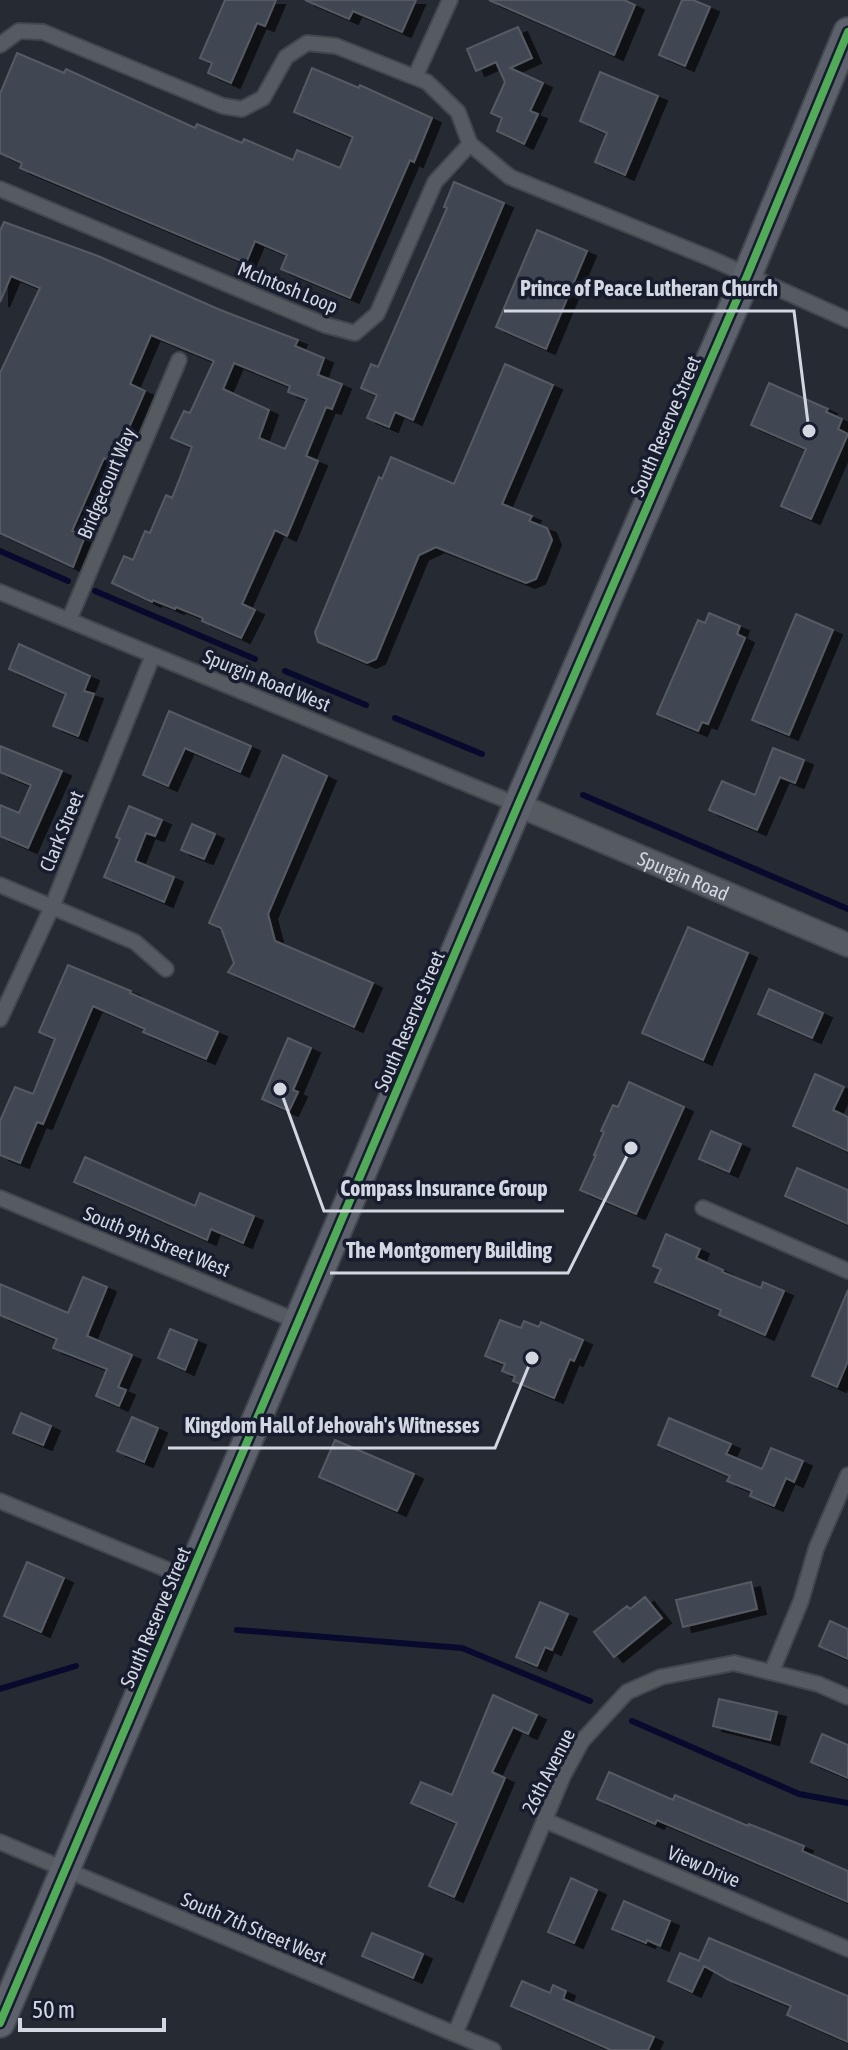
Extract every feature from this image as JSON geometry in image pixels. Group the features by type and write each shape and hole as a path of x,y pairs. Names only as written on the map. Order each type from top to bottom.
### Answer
{"highway":[{"name":"South Reserve Street","path":"0,2023 518,805 747,276 848,32"}],"street":[{"path":"415,77 450,0"},
{"path":"0,45 19,31 43,32 223,106 242,109 263,98 286,57 307,43 336,46 427,82 458,112 470,144 510,177 848,320"},
{"name":"McIntosh Loop","path":"0,189 325,325 355,333 377,314 435,182 470,144"},
{"name":"Bridgecourt Way","path":"69,620 179,360"},
{"name":"Spurgin Road West","path":"0,592 518,805"},
{"name":"Clark Street","path":"0,1019 52,907 153,655"},
{"name":"Spurgin Road","path":"518,805 848,945"},
{"path":"0,885 135,942 166,969"},
{"name":"South 9th Street West","path":"0,1198 299,1322"},
{"path":"703,1208 848,1271"},
{"path":"772,1671 801,1601 816,1549 848,1475"},
{"path":"0,1501 190,1579"},
{"name":"26th Avenue","path":"455,2034 563,1776 582,1741 627,1692 661,1677 734,1663 818,1684 848,1697"},
{"name":"View Drive","path":"544,1820 848,1949"},
{"name":"South 7th Street West","path":"0,1842 493,2050"}],"building":[{"path":"225,0 276,0 265,26 257,23 231,83 208,73 212,63 200,58"},
{"path":"305,0 416,0 402,32 353,11 349,19"},
{"path":"489,0 624,0 635,5 614,55"},
{"path":"682,0 693,0 710,7 685,66 659,55"},
{"path":"518,27 532,58 510,68 543,83 530,111 538,114 524,144 497,131 502,118 491,113 505,82 496,62 476,71 467,49"},
{"path":"17,53 64,73 66,69 195,128 197,124 242,143 244,139 293,160 297,150 340,168 353,137 294,112 312,68 359,88 360,85 432,118 414,162 410,160 350,298 281,269 287,255 255,241 246,263 20,168 22,163 0,153 0,94"},
{"path":"600,72 658,96 625,175 595,162 607,133 580,121"},
{"path":"454,182 504,203 413,420 395,412 389,427 367,418 377,395 361,388 371,364 378,367 447,208 444,207"},
{"path":"4,222 98,256 298,340 295,346 324,358 318,375 342,384 332,409 326,407 306,456 318,461 287,536 275,530 242,604 255,610 241,638 202,621 203,618 176,607 152,602 112,583 124,556 133,560 145,531 150,533 166,495 172,498 192,447 171,438 184,411 190,413 214,361 151,335 130,384 145,391 114,462 104,458 72,531 85,536 73,567 0,533 0,373 40,288 11,276 0,302 0,231","holes":["234,363 290,386 288,392 307,399 285,449 259,438 269,410 223,389"]},
{"path":"537,230 587,251 546,349 496,327"},
{"path":"505,364 553,385 502,504 532,516 529,521 547,528 552,540 536,579 526,583 436,547 419,555 376,659 367,663 318,642 315,632 379,477 382,479 391,457 454,484"},
{"path":"769,383 828,409 826,412 842,419 838,429 848,434 811,519 781,506 806,449 751,425"},
{"path":"709,613 740,626 737,634 745,638 708,724 702,722 698,731 657,714 698,620 705,623"},
{"path":"796,614 833,630 789,735 752,720"},
{"path":"19,644 90,676 84,691 94,694 78,736 53,726 66,694 9,669"},
{"path":"169,711 251,746 240,772 185,748 168,786 143,775"},
{"path":"0,746 62,771 28,848 0,836 0,805 19,813 31,785 0,772"},
{"path":"773,748 804,760 795,783 780,777 757,830 709,810 722,781 755,795"},
{"path":"283,755 327,776 268,914 275,941 373,983 354,1027 228,972 234,963 221,928 209,923"},
{"path":"129,806 162,820 155,836 146,833 135,861 174,877 164,902 104,877 120,839 116,837"},
{"path":"192,824 215,834 204,859 181,850"},
{"path":"688,927 748,953 703,1060 642,1033"},
{"path":"68,965 218,1032 206,1059 93,1006 43,1124 37,1122 20,1163 0,1155 0,1121 15,1087 33,1094 55,1039 39,1032"},
{"path":"769,989 823,1013 812,1038 758,1014"},
{"path":"288,1038 311,1048 293,1090 298,1092 289,1111 262,1099"},
{"path":"815,1074 844,1087 833,1110 848,1117 848,1151 793,1126"},
{"path":"629,1082 684,1107 636,1214 580,1190 596,1155 604,1132 601,1131 613,1105 618,1107"},
{"path":"711,1131 741,1144 729,1172 699,1159"},
{"path":"85,1157 195,1206 200,1193 254,1216 243,1243 211,1229 207,1240 74,1182"},
{"path":"797,1168 848,1190 848,1224 785,1196"},
{"path":"666,1234 700,1249 696,1258 722,1272 761,1288 763,1282 784,1291 765,1335 719,1315 721,1310 655,1282 661,1269 653,1266"},
{"path":"83,1277 107,1287 87,1336 132,1355 118,1387 126,1390 119,1406 96,1396 107,1369 53,1348 57,1339 0,1315 0,1284 68,1313"},
{"path":"848,1290 848,1361 837,1387 812,1376"},
{"path":"500,1320 521,1328 524,1321 539,1327 541,1322 583,1340 574,1361 570,1359 554,1398 513,1381 515,1376 502,1371 505,1364 485,1356"},
{"path":"170,1329 197,1340 185,1370 158,1358"},
{"path":"21,1413 51,1426 43,1445 13,1433"},
{"path":"132,1417 158,1428 144,1462 117,1451"},
{"path":"669,1418 731,1444 726,1454 762,1469 771,1448 803,1461 794,1482 786,1478 774,1506 750,1496 752,1491 727,1481 730,1476 658,1445"},
{"path":"335,1440 414,1474 397,1511 319,1477"},
{"path":"27,1562 64,1578 41,1632 4,1616"},
{"path":"751,1582 757,1609 683,1627 676,1600"},
{"path":"645,1597 662,1618 614,1657 594,1632 627,1606 630,1609"},
{"path":"540,1602 568,1614 552,1650 545,1647 537,1666 516,1657"},
{"path":"830,1621 848,1629 848,1659 819,1646"},
{"path":"493,1695 537,1715 528,1734 513,1727 492,1772 505,1778 454,1897 429,1886 457,1823 411,1803 421,1782 452,1795"},
{"path":"719,1699 777,1712 770,1740 713,1726"},
{"path":"822,1734 848,1745 848,1778 811,1762"},
{"path":"609,1772 673,1800 675,1795 804,1846 802,1851 848,1871 848,1902 657,1820 655,1824 597,1799"},
{"path":"571,1878 597,1890 574,1943 548,1932"},
{"path":"624,1901 670,1921 660,1946 612,1929"},
{"path":"372,1933 423,1954 413,1978 362,1956"},
{"path":"709,1938 848,1996 848,2042 787,2015 791,2006 704,1966 692,1992 668,1981 680,1953 699,1961"},
{"path":"522,1981 550,1993 553,1985 566,1991 563,1999 654,2037 648,2050 611,2050 511,2006"}],"waterway":[{"path":"0,551 68,581"},
{"path":"95,591 255,659"},
{"path":"285,671 366,705"},
{"path":"395,718 482,754"},
{"path":"583,795 848,909"},
{"path":"237,1630 462,1648 590,1701"},
{"path":"0,1689 76,1666"},
{"path":"632,1721 799,1794 848,1803"}],"cycle path":[{"path":"0,2023 518,805 747,276 848,32"}],"place":[{"name":"Prince of Peace Lutheran Church","path":"809,431"},
{"name":"Compass Insurance Group","path":"280,1089"},
{"name":"The Montgomery Building","path":"631,1148"},
{"name":"Kingdom Hall of Jehovah's Witnesses","path":"532,1358"}]}
